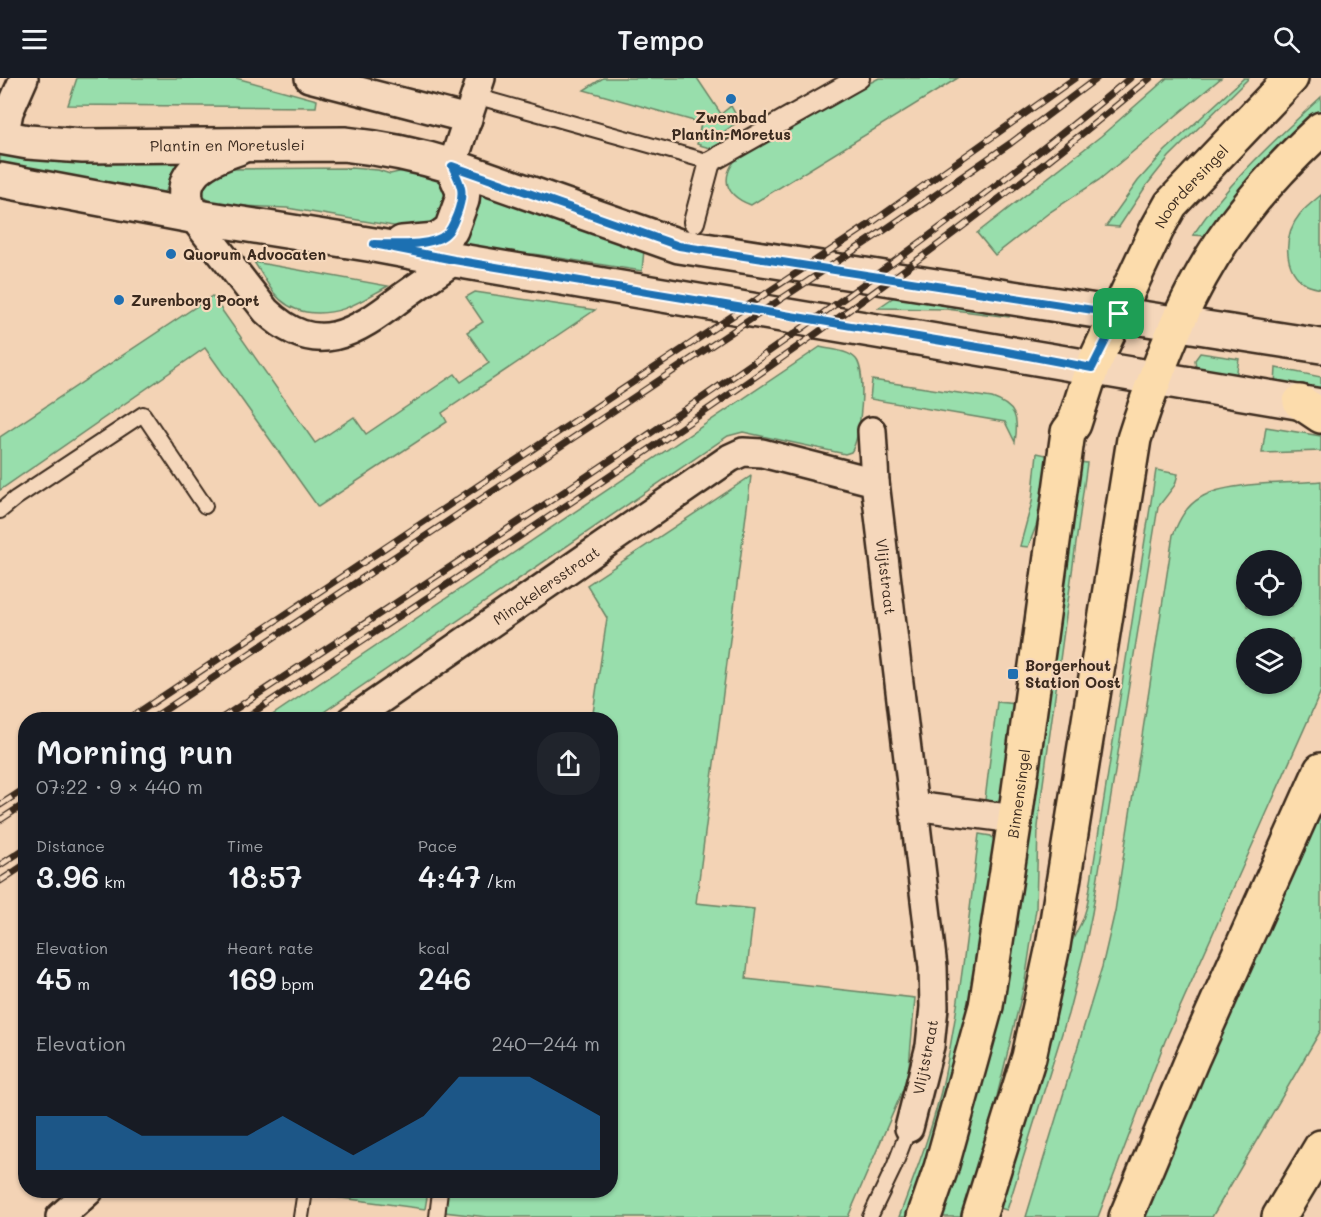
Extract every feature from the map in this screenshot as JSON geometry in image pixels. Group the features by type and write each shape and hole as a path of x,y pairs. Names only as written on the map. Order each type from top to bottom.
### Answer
{"main road":[{"name":"Noordersingel","path":"1092,368 1171,204 1291,78"},
{"path":"979,1217 1029,1057 1053,946 1134,439 1154,378 1205,269 1242,214 1294,154 1321,129"},
{"name":"Plantin en Moretuslei","path":"2,138 83,146 344,144 388,150 452,166 679,246 1321,345"},
{"path":"192,216 185,196 192,172 214,156 251,144"},
{"path":"374,244 427,242 444,236 451,230 462,200 461,184 452,166"},
{"path":"0,180 192,216 374,244 454,260 1002,351 1314,408"},
{"name":"Binnensingel","path":"924,1217 941,1168 986,1006 1015,819 1068,432 1074,424 1092,368"},
{"path":"1126,1217 1193,1057 1321,770"},
{"path":"1279,1217 1321,1147"}],"street":[{"path":"2,138 9,112 24,78"},
{"path":"309,78 474,98 452,166"},
{"path":"694,222 710,162 859,78"},
{"path":"192,216 266,311 293,331 310,336 325,338 357,329 454,260"},
{"name":"Vlijtstraat","path":"872,431 875,482 933,967 934,991 930,1046 909,1128"},
{"name":"Minckelersstraat","path":"363,712 730,458 743,452 762,453 875,482"},
{"path":"914,806 1015,819"},
{"path":"60,1217 81,1198"}],"lane":[{"path":"474,98 710,162"},
{"path":"0,511 64,465 143,414 205,506"},
{"path":"870,1217 894,1167 909,1128"},
{"path":"301,1217 304,1198"},
{"path":"437,1217 440,1198"}],"green space":[{"path":"77,78 236,78 317,100 316,107 68,105"},
{"path":"603,78 697,78 721,114 731,106 739,121 725,131 731,143 714,148 697,144 701,123 584,90"},
{"path":"879,78 958,78 751,205 733,194 728,187 729,172 732,164 746,149"},
{"path":"1167,78 1221,78 1099,180 1050,212 995,255 977,233 1101,136"},
{"path":"1244,78 1249,78 1169,157 1146,186 1119,227 1106,226 1138,181 1165,151"},
{"path":"1321,97 1321,113 1251,178 1208,236 1193,235 1237,179"},
{"path":"0,151 175,161 177,164 166,191 161,194 0,169"},
{"path":"350,168 378,170 390,174 412,169 423,171 449,184 449,217 423,231 287,208 222,205 213,203 202,196 200,182 224,169"},
{"path":"477,191 644,250 642,271 534,254 512,255 459,245 458,242"},
{"path":"1321,195 1321,289 1307,285 1293,271 1289,261 1288,242 1294,222 1302,211"},
{"path":"254,262 388,286 349,307 329,312 306,312 288,306 277,297"},
{"path":"475,292 595,310 442,413 447,422 318,507 205,348 0,490 0,437 212,296 315,443 354,417 366,434 455,374 461,382 489,363 467,332 483,322 466,297"},
{"path":"900,293 1011,311 1009,317 946,309 878,308"},
{"path":"820,347 849,354 856,359 862,391 858,434 851,452 845,454 743,432 728,436 324,712 277,712"},
{"path":"1200,353 1239,359 1236,377 1202,372 1196,368 1195,360"},
{"path":"1276,368 1321,377 1321,392 1275,384"},
{"path":"872,380 1000,401 1014,414 1015,442 1005,422 870,399"},
{"path":"1266,427 1321,436 1321,451 1262,453"},
{"path":"1037,453 1051,456 1045,503 1028,547 1020,546 1032,502"},
{"path":"1079,462 1087,463 1042,791 1038,827 1036,909 1025,981 989,1129 961,1217 941,1217 1015,927 1031,826"},
{"path":"1156,470 1178,474 1175,485 1158,507 1092,913 1068,1014 1007,1210 996,1207 1022,1122 1035,1099 1051,1036 1067,951 1087,906"},
{"path":"751,476 696,903 754,909 746,979 915,998 908,1078 848,1217 487,1217 444,1212 446,1198 618,1198 618,712 593,712 607,618 587,585"},
{"path":"1321,481 1321,691 1165,1041 1098,1217 1026,1217 1102,967 1115,911 1173,535 1187,509 1200,498 1225,489 1258,484"},
{"path":"997,702 1017,704 1003,798 995,802 985,800"},
{"path":"1321,805 1321,1030 1212,1217 1141,1217"},
{"path":"979,834 991,836 998,845 972,985 953,1068 926,1162 908,1217 899,1217 930,1131 944,1078 960,987"},
{"path":"342,1198 427,1198 425,1209"}],"railway":[{"path":"139,712 867,226 1075,78"},
{"path":"162,712 886,229 1011,143 1097,78"},
{"path":"231,712 568,489 798,331 910,250 1130,78"},
{"path":"254,712 590,490 819,332 1042,166 1150,78"},
{"path":"0,805 18,793"},
{"path":"0,820 18,808"},
{"path":"0,865 18,853"},
{"path":"0,881 18,869"}],"place":[{"name":"Zwembad Plantin-Moretus","path":"731,99"},
{"name":"Quorum Advocaten","path":"171,254"},
{"name":"Zurenborg Poort","path":"119,300"},
{"name":"Borgerhout Station Oost","path":"1013,674"}],"route":[{"path":"452,166 679,246 1119,314 1092,368 454,260 374,244 427,242 437,240 451,230 463,191 452,166"}]}
